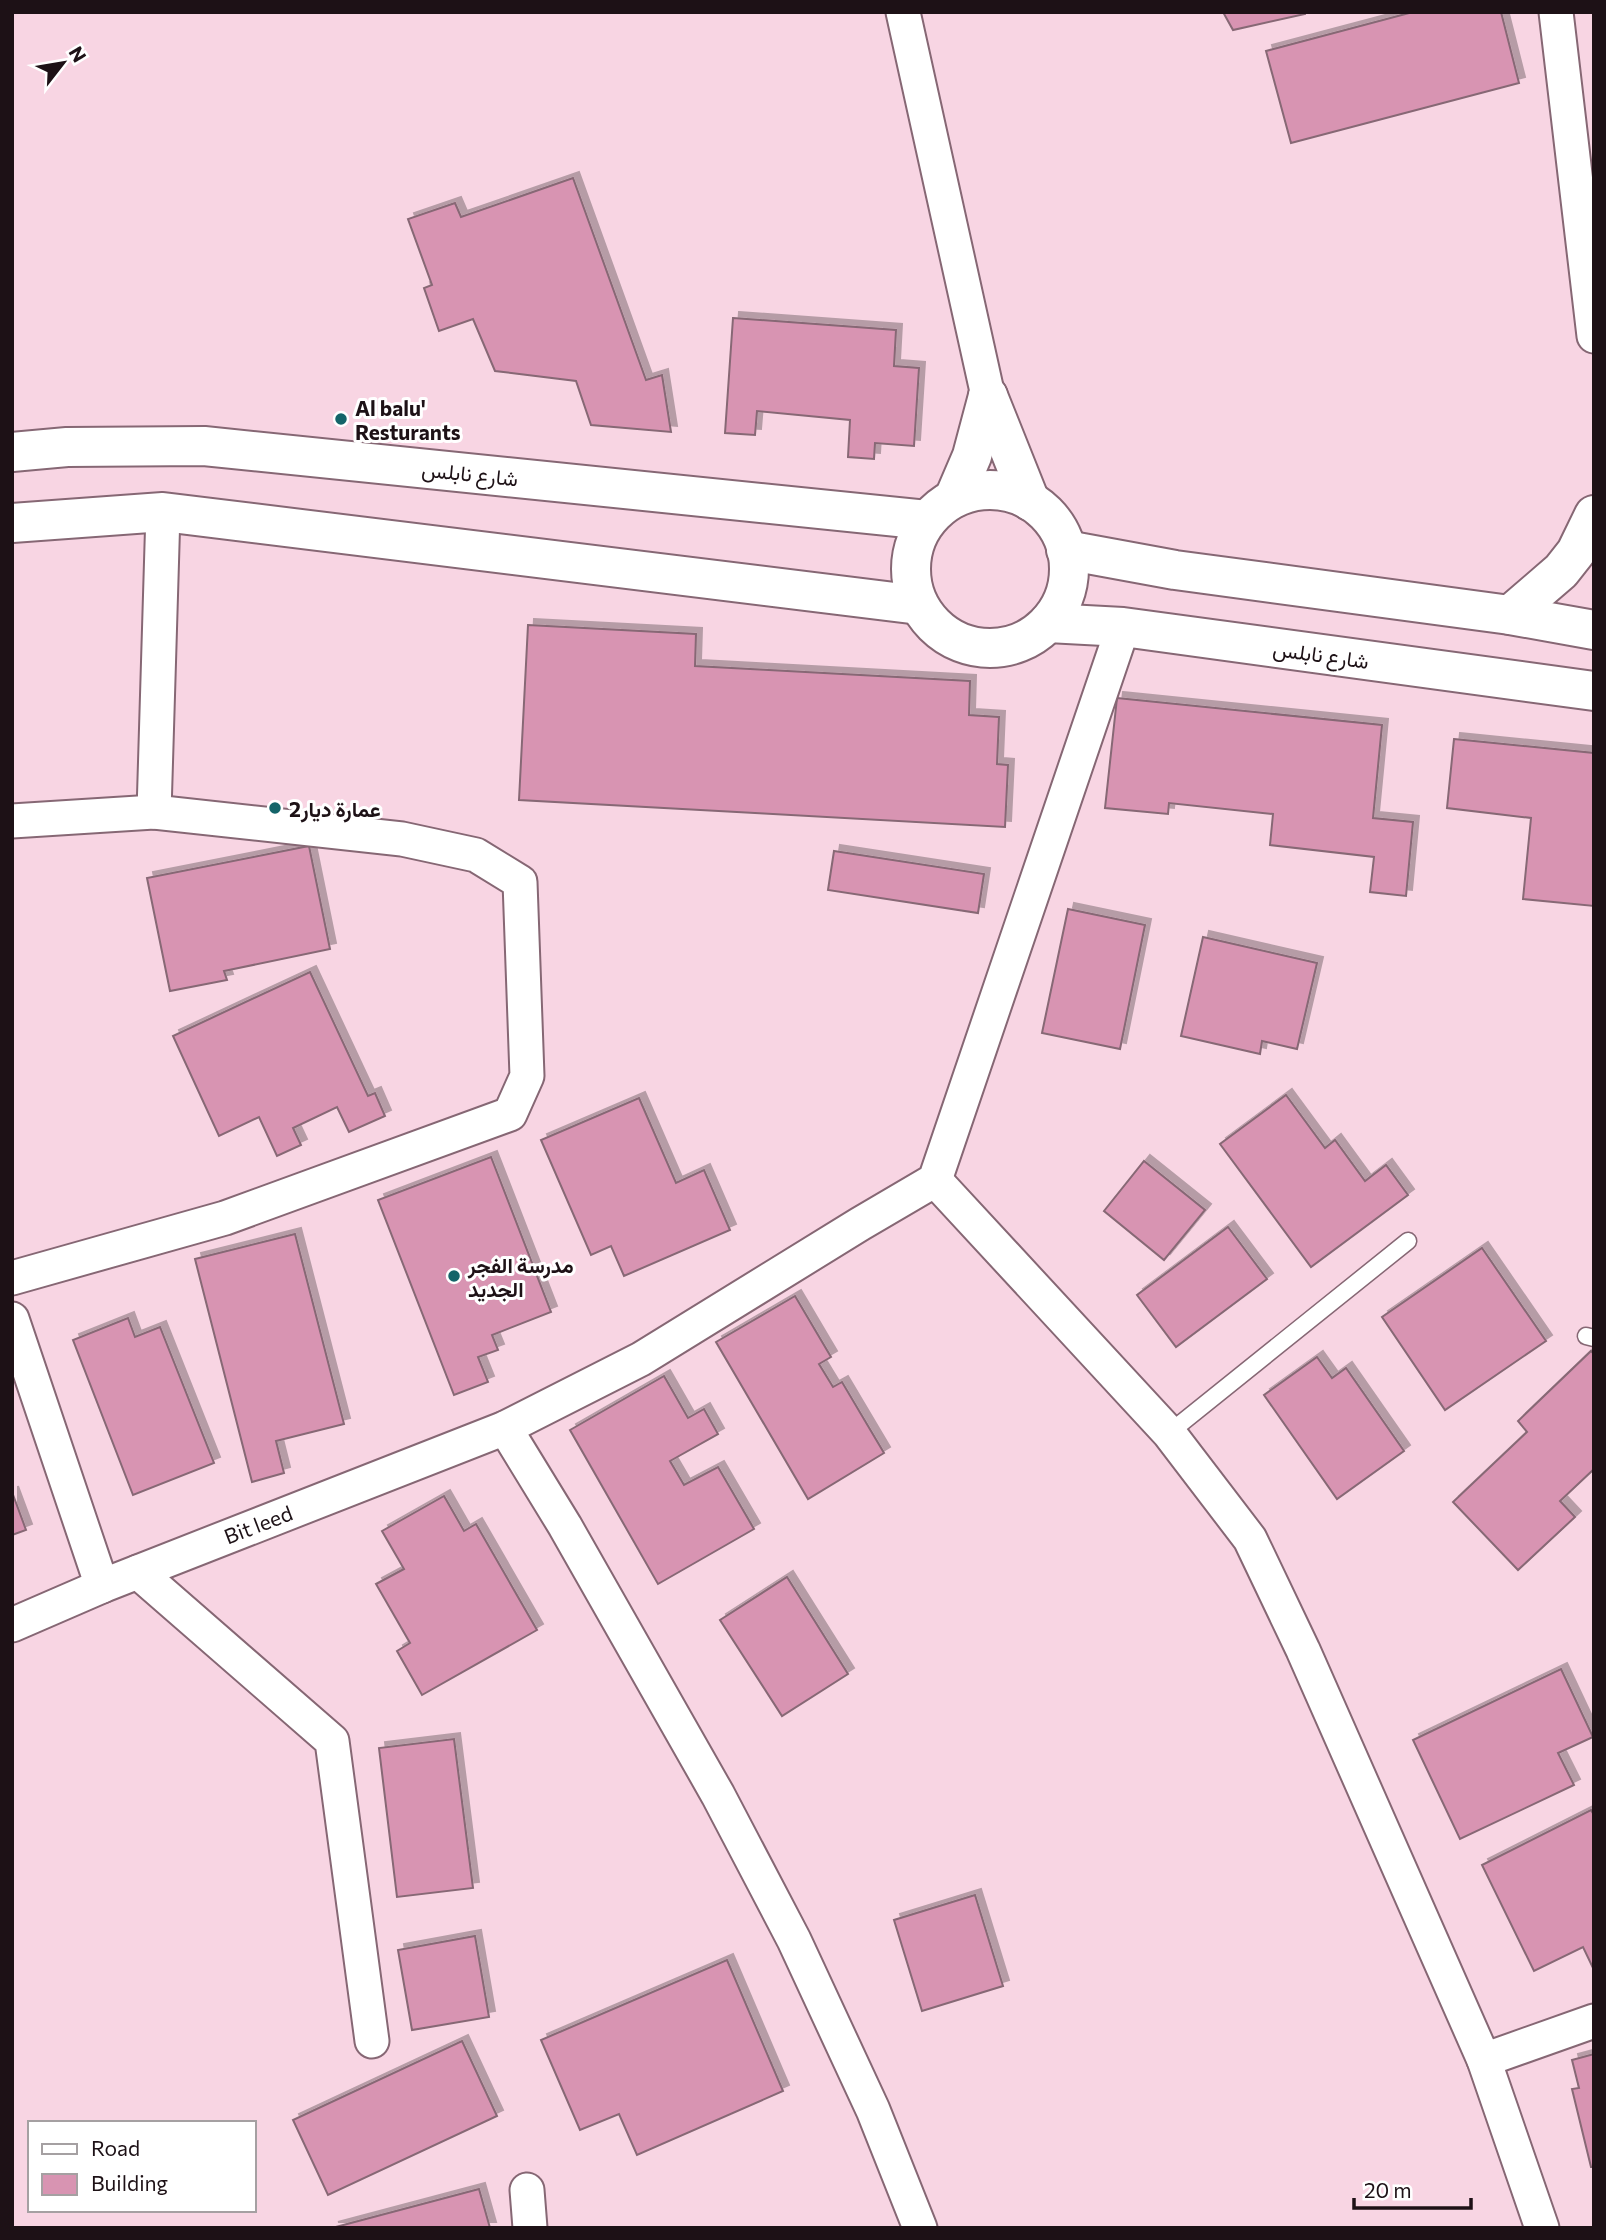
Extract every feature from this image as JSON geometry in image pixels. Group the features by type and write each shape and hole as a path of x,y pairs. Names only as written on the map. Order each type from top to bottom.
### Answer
{"main road":[{"path":"988,396 1030,501"},
{"path":"941,509 973,491 1012,493 1030,501 1046,514 1059,530 1069,569 1066,589 1059,607 1048,623 1028,639 1004,647 979,648 955,640 934,625 919,605 912,584 911,561 916,540 941,509 972,456 988,396"},
{"name":"شارع نابلس","path":"12,452 67,447 205,446 941,509"},
{"path":"12,523 163,512 919,605"},
{"path":"1510,615 1561,571 1576,552 1594,515"},
{"path":"1066,550 1175,570 1510,615 1594,630"},
{"name":"شارع نابلس","path":"1048,623 1123,627 1594,691"}],"street":[{"path":"903,12 988,396"},
{"path":"1556,12 1594,336"},
{"path":"154,813 163,512"},
{"path":"1123,627 935,1180 1169,1433 1250,1539 1308,1663 1483,2060 1542,2228"},
{"path":"12,821 154,813 401,839 476,855 520,882 527,1076 510,1114 225,1218 12,1278"},
{"name":"Bit leed","path":"12,1625 102,1586 505,1428 641,1359 935,1180"},
{"path":"12,1318 102,1586"},
{"path":"505,1428 565,1526 718,1795 788,1928 873,2110 920,2228"},
{"path":"138,1572 332,1741 372,2041"},
{"path":"1483,2060 1594,2021"},
{"path":"527,2190 530,2228"}],"lane":[{"path":"1169,1433 1408,1241"}],"building":[{"path":"1223,12 1305,12 1305,14 1233,30"},
{"path":"1413,12 1501,12 1519,83 1291,143 1266,51"},
{"path":"573,178 646,380 662,375 671,432 591,425 576,381 495,371 473,319 439,331 424,288 432,285 408,219 455,203 461,217"},
{"path":"733,318 896,330 894,366 919,368 914,446 875,443 874,459 848,457 850,420 757,411 755,435 725,433"},
{"path":"528,625 696,634 695,666 970,681 969,715 999,717 997,764 1008,765 1005,827 519,800"},
{"path":"1117,698 1382,725 1373,818 1413,822 1406,896 1370,892 1374,857 1270,845 1273,814 1169,803 1168,814 1105,808"},
{"path":"1454,739 1594,753 1594,906 1523,899 1531,818 1447,808"},
{"path":"309,846 330,949 224,971 227,980 170,991 147,878"},
{"path":"834,851 984,874 978,913 828,890"},
{"path":"1068,909 1145,925 1120,1049 1042,1033"},
{"path":"1203,937 1317,963 1297,1049 1262,1041 1260,1054 1181,1036"},
{"path":"310,972 368,1096 375,1093 385,1116 349,1132 337,1107 293,1128 301,1145 277,1156 259,1117 219,1136 173,1036"},
{"path":"1286,1095 1325,1148 1335,1140 1365,1181 1386,1165 1408,1195 1311,1267 1220,1144"},
{"path":"639,1098 676,1183 704,1170 730,1230 624,1276 611,1246 591,1255 541,1140"},
{"path":"491,1157 551,1312 492,1335 498,1350 478,1357 488,1382 454,1395 378,1200"},
{"path":"1144,1161 1205,1210 1164,1260 1104,1211"},
{"path":"1228,1227 1267,1279 1176,1347 1137,1295"},
{"path":"295,1234 344,1424 276,1441 284,1473 252,1482 195,1259"},
{"path":"1482,1248 1546,1341 1445,1410 1382,1317"},
{"path":"795,1296 831,1357 819,1364 833,1387 842,1382 884,1453 808,1499 716,1342"},
{"path":"128,1318 135,1337 160,1327 214,1463 133,1495 73,1340"},
{"path":"1591,1351 1594,1354 1594,1469 1560,1501 1575,1517 1518,1570 1453,1502 1527,1432 1518,1421"},
{"path":"1317,1357 1332,1378 1346,1368 1404,1451 1337,1499 1264,1395"},
{"path":"664,1376 688,1418 704,1409 718,1434 670,1461 684,1485 718,1467 754,1529 658,1584 570,1430"},
{"path":"12,1492 26,1530 12,1535"},
{"path":"444,1496 464,1531 476,1524 537,1630 422,1695 397,1651 410,1643 376,1584 404,1569 382,1531"},
{"path":"787,1577 848,1674 782,1716 720,1620"},
{"path":"1561,1669 1593,1737 1558,1753 1574,1785 1460,1839 1413,1740"},
{"path":"454,1739 473,1888 397,1897 379,1748"},
{"path":"1591,1810 1594,1815 1594,1970 1583,1947 1534,1971 1482,1865"},
{"path":"975,1895 1003,1986 922,2011 894,1920"},
{"path":"475,1936 489,2017 412,2030 398,1950"},
{"path":"727,1960 783,2091 637,2155 619,2114 580,2130 541,2040"},
{"path":"462,2041 497,2116 328,2195 293,2120"},
{"path":"1594,2054 1594,2167 1591,2167 1572,2089 1579,2088 1572,2060"},
{"path":"479,2189 490,2228 332,2228"}],"place":[{"name":"Al balu' Resturants","path":"341,419"},
{"name":"عمارة ديار2","path":"275,808"},
{"name":"مدرسة الفجر الجديد","path":"454,1276"}]}
